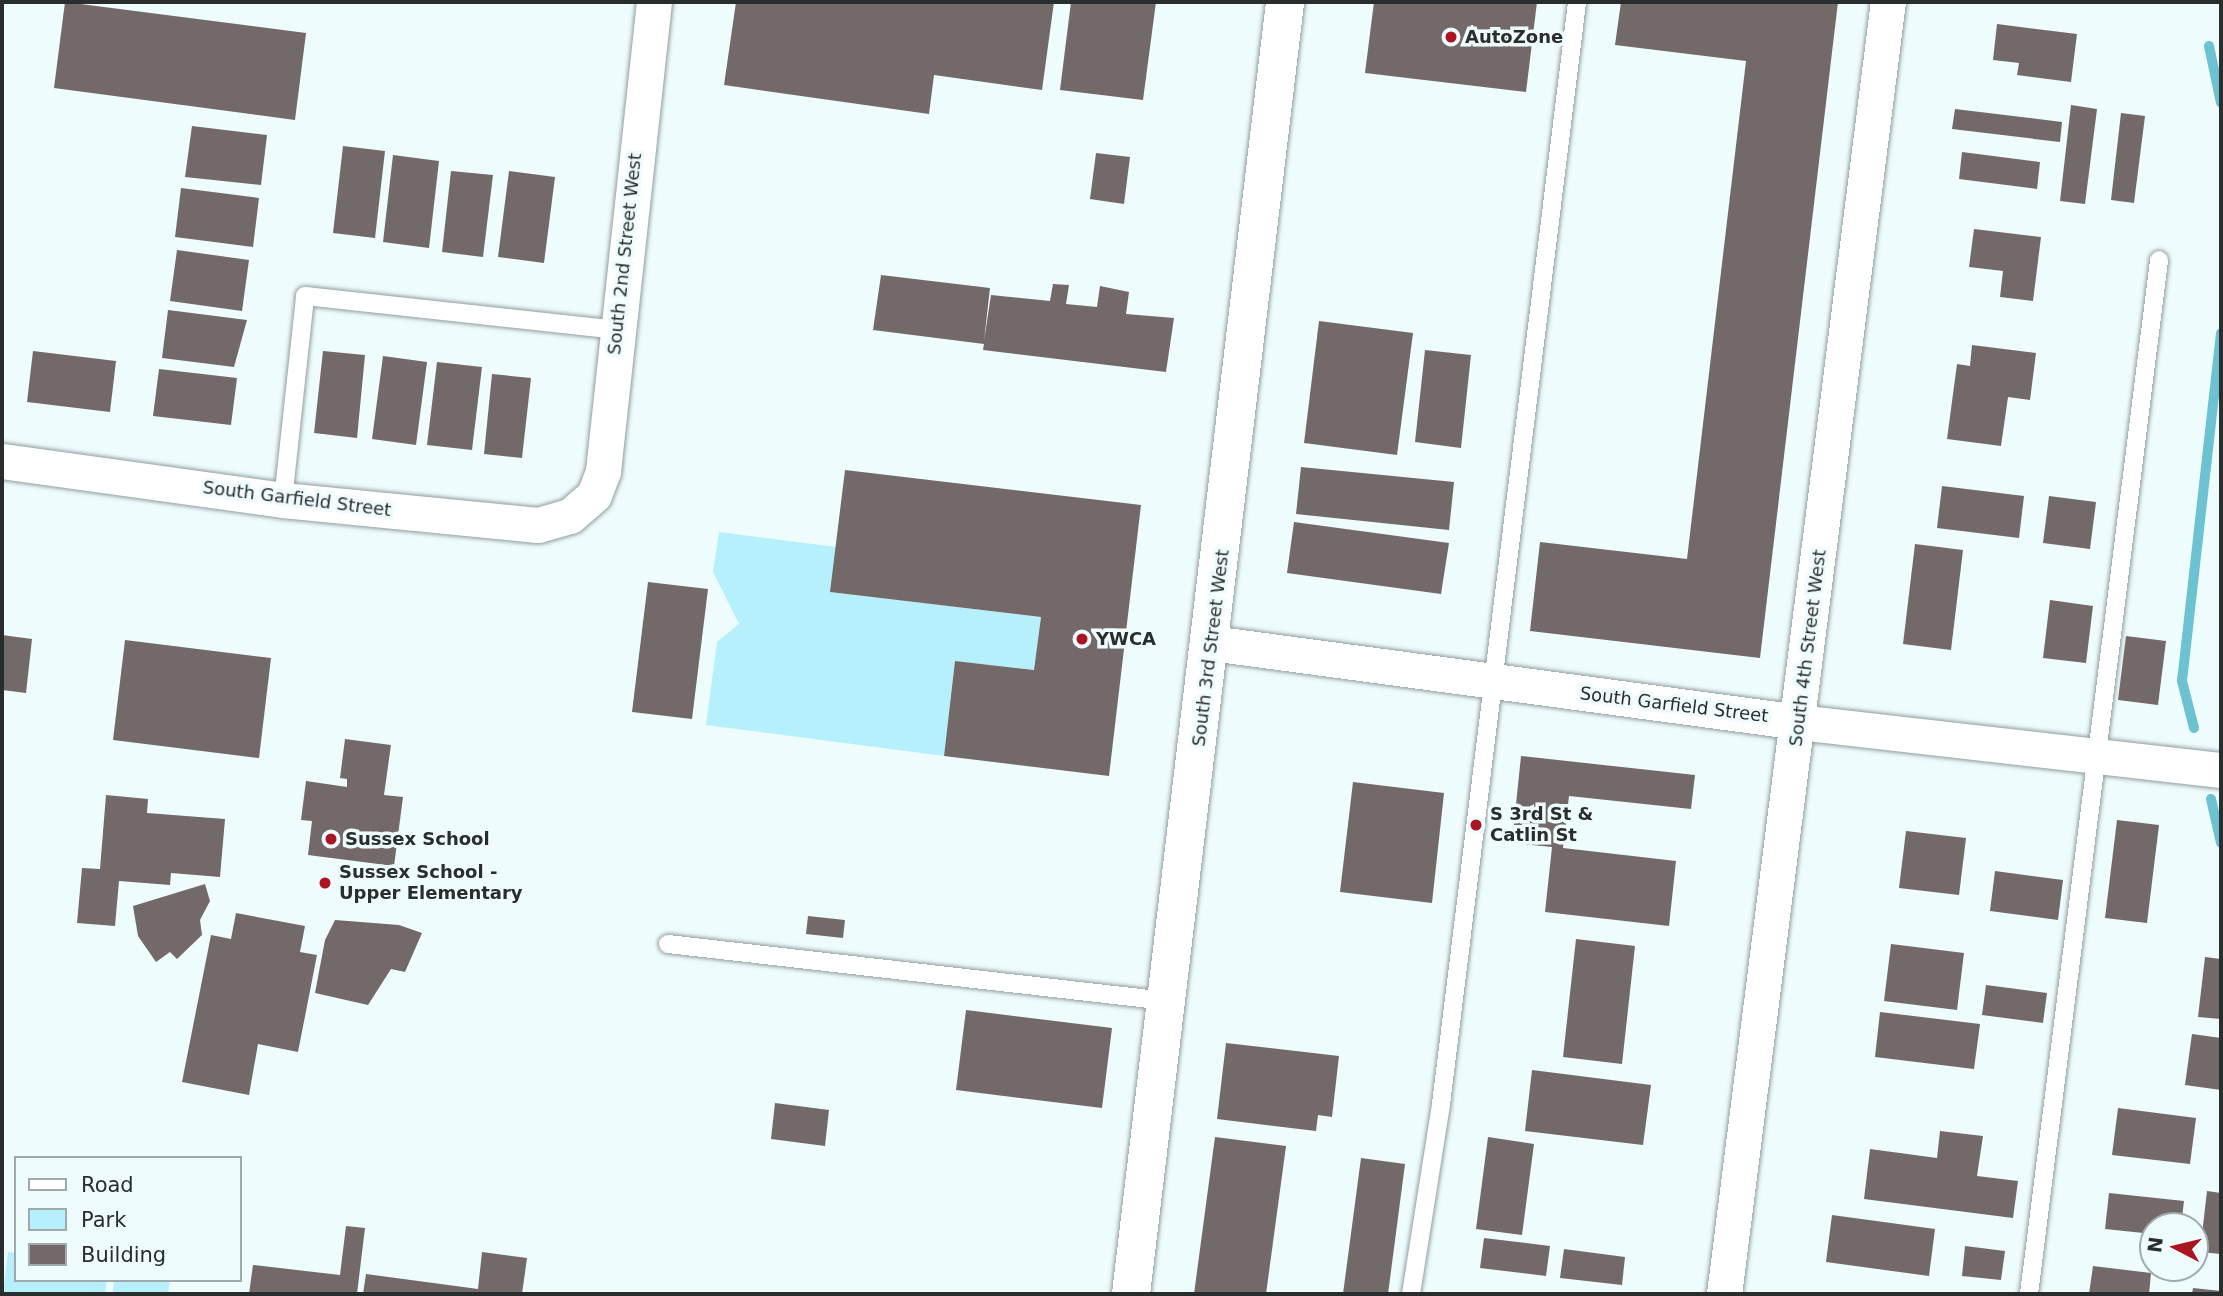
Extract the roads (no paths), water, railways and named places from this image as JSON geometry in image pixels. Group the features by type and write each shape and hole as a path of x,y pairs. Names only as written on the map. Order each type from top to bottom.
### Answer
{"main road":[{"name":"South 3rd Street West","path":"1131,1294 1286,2"}],"street":[{"name":"South 2nd Street West","path":"588,503 603,471 654,2"},
{"name":"South 4th Street West","path":"1724,1294 1799,722 1888,2"},
{"name":"South Garfield Street","path":"2,461 283,500 538,525 560,521 588,503"},
{"name":"South Garfield Street","path":"1211,643 1799,722 2099,759 2221,770"}],"lane":[{"path":"1411,1294 1441,1104 1577,2"},
{"path":"2029,1294 2099,759 2159,260"},
{"path":"283,500 305,296 618,330"},
{"path":"668,944 1167,1001"}],"waterway":[{"path":"2209,46 2221,103"},
{"path":"2194,728 2182,681 2221,333"},
{"path":"2211,799 2221,843"}],"place":[{"name":"AutoZone","path":"1451,37"},
{"name":"YWCA","path":"1082,639"},
{"name":"S 3rd St & Catlin St","path":"1476,825"},
{"name":"Sussex School","path":"331,839"},
{"name":"Sussex School - Upper Elementary","path":"325,883"}]}
